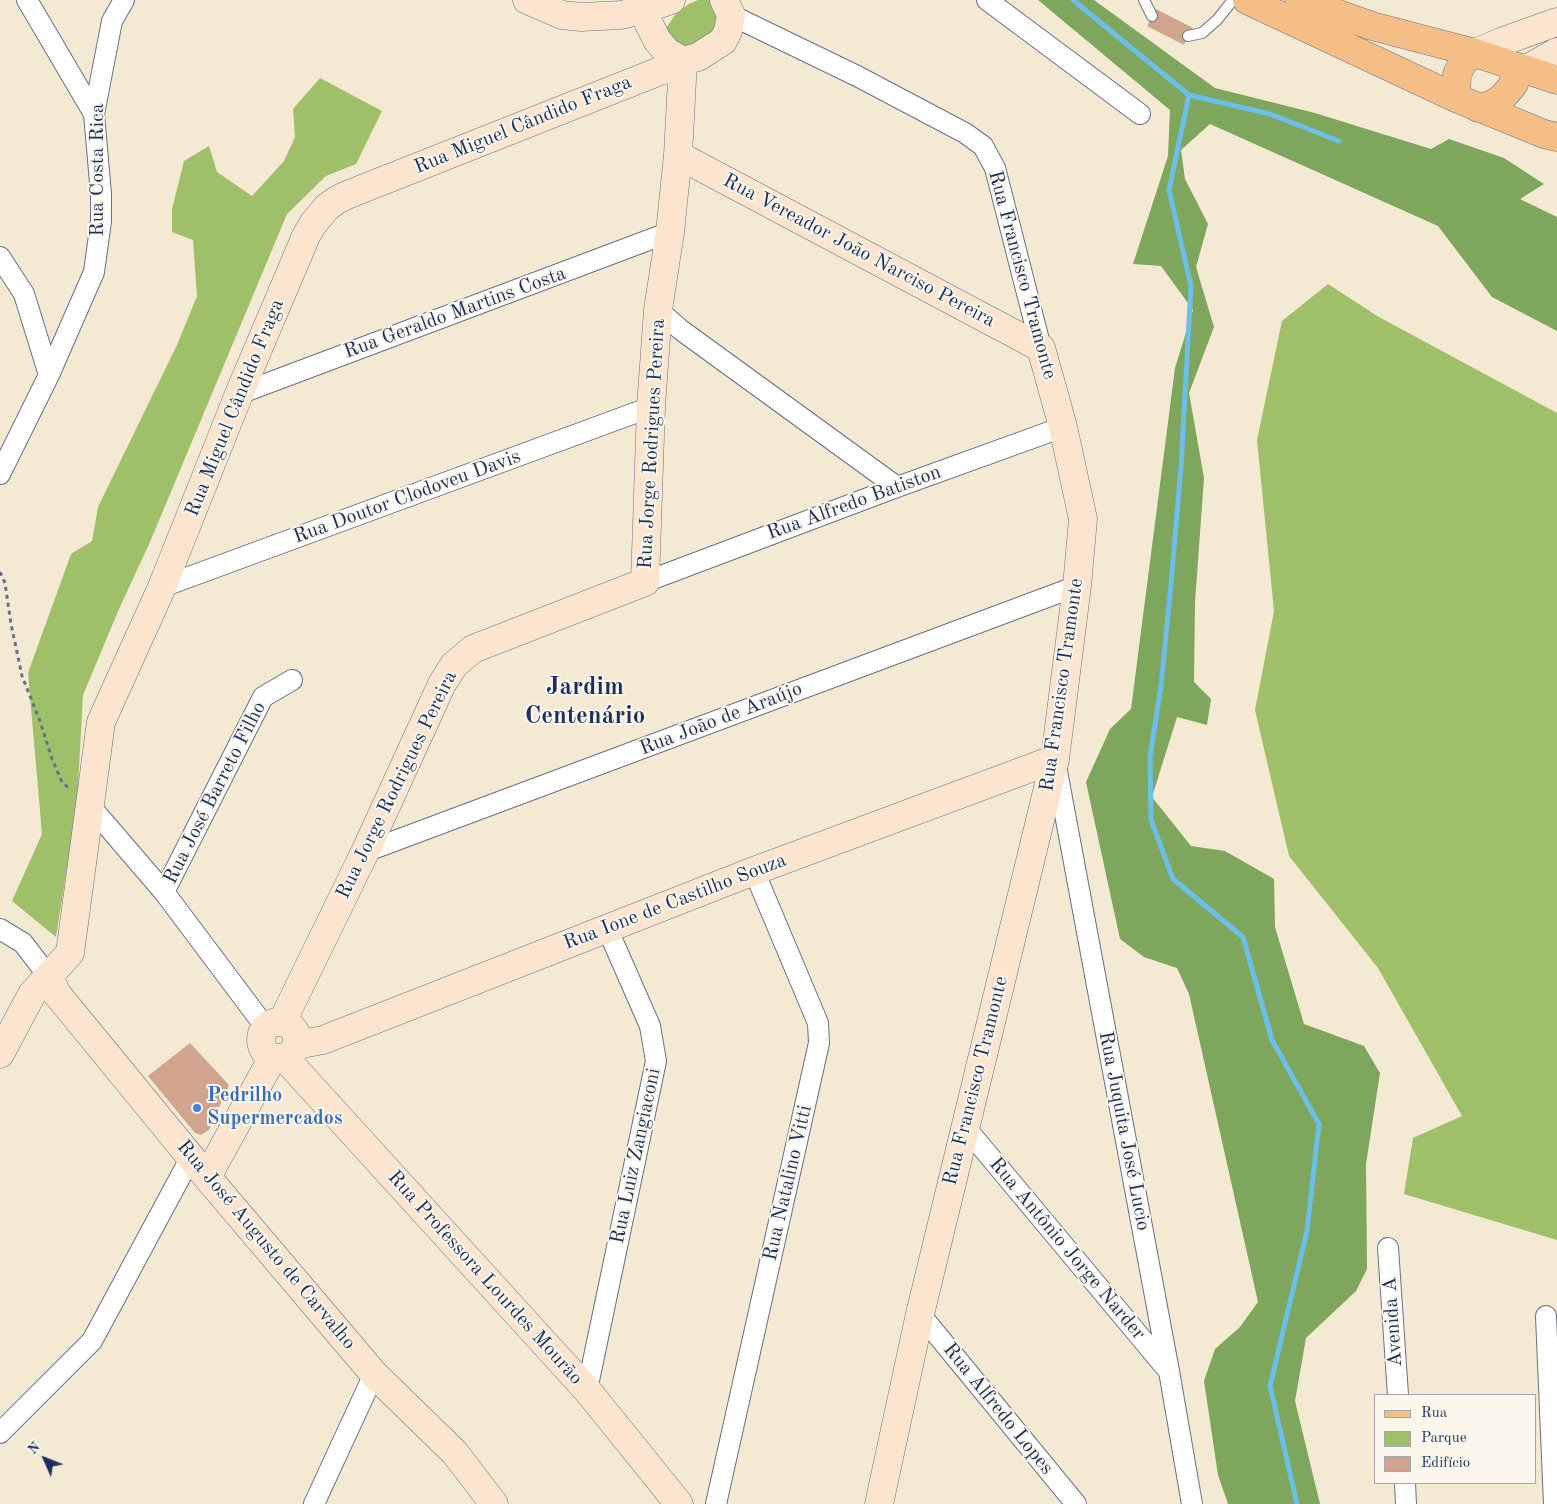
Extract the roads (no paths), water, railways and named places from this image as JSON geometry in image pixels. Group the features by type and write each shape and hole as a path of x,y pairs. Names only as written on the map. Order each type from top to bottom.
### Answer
{"main road":[{"path":"1247,0 1467,103 1544,134 1557,137"},
{"path":"1299,0 1372,26 1475,53 1557,80"},
{"path":"1467,103 1457,74 1464,61 1475,53"},
{"path":"1467,103 1491,105 1502,98 1514,84 1514,77 1525,70"}],"street":[{"path":"27,0 94,114"},
{"name":"Rua Costa Rica","path":"0,474 49,375 94,272 101,221 101,194 94,114 112,20 124,0"},
{"path":"536,2 562,15 581,17 621,15 671,0"},
{"path":"987,0 1140,114"},
{"path":"642,10 657,40 667,52 683,63 698,57 723,41 728,31 728,7"},
{"name":"Rua Francisco Tramonte","path":"728,7 965,133 983,146 995,168 1063,427 1083,519 1077,586 1055,759 964,1127 920,1314 879,1504"},
{"path":"1475,53 1557,22"},
{"path":"1525,70 1557,52"},
{"name":"Rua Jorge Rodrigues Pereira","path":"199,1167 280,1042 364,852 442,684 454,665 473,649 645,582 651,407 658,310 670,232 678,154 683,63"},
{"name":"Rua Miguel Cândido Fraga","path":"0,1054 32,994 70,953 102,722 162,587 239,394 306,236 313,224 327,207 347,195 683,63"},
{"name":"Rua Vereador João Narciso Pereira","path":"678,154 1041,348"},
{"name":"Rua Geraldo Martins Costa","path":"239,394 670,232"},
{"path":"0,257 24,294 49,375"},
{"path":"658,310 681,330 897,487"},
{"name":"Rua Doutor Clodoveu Davis","path":"162,587 651,407"},
{"name":"Rua Alfredo Batiston","path":"645,582 1063,427"},
{"name":"Rua João de Araújo","path":"364,852 1077,586"},
{"name":"Rua José Barreto Filho","path":"164,892 263,697 292,680"},
{"name":"Rua Ione de Castilho Souza","path":"280,1042 323,1040 754,871 1055,759"},
{"name":"Rua Juquita José Lucio","path":"1055,759 1192,1504"},
{"name":"Rua Professora Lourdes Mourão","path":"91,807 164,892 280,1042 587,1390 679,1504"},
{"name":"Rua Natalino Vitti","path":"716,1504 819,1043 818,1023 754,871"},
{"name":"Rua Luiz Zangiaconi","path":"587,1390 656,1061 650,1026 607,928"},
{"path":"0,929 23,943 49,977"},
{"name":"Rua José Augusto de Carvalho","path":"49,977 57,994 199,1167 374,1374 456,1453 494,1504"},
{"name":"Rua Antônio Jorge Narder","path":"964,1127 1169,1371"},
{"path":"0,1433 92,1340 199,1167"},
{"name":"Avenida A","path":"1388,1248 1398,1394"},
{"name":"Rua Alfredo Lopes","path":"920,1314 1076,1504"},
{"path":"1546,1316 1554,1504"},
{"path":"314,1504 374,1374"},
{"path":"1405,1484 1406,1504"}],"lane":[{"path":"1144,0 1152,16"},
{"path":"1188,36 1202,33 1217,20 1233,0"}],"waterway":[{"path":"1073,0 1189,95 1270,114 1339,141"},
{"path":"1189,95 1169,190 1191,286 1181,467 1170,595 1161,686 1150,757 1151,820 1173,879 1243,937 1272,1040 1319,1124 1307,1231 1270,1386 1297,1504"}],"place":[{"name":"Pedrilho Supermercados","path":"197,1108"}],"district":[{"name":"Jardim Centenário","path":"585,702"}]}
